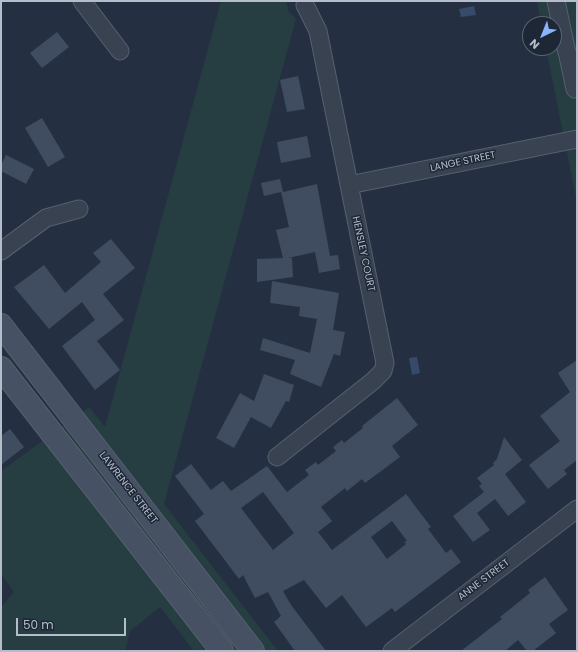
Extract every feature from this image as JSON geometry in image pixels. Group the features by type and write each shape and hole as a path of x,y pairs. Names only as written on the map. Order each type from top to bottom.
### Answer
{"street":[{"path":"82,1 120,51"},
{"path":"556,1 575,89"},
{"name":"HENSLEY COURT","path":"277,457 373,381 383,371 384,367 384,356 318,31 306,5"},
{"path":"567,53 577,67"},
{"name":"LANGE STREET","path":"349,185 577,139"},
{"path":"1,251 46,218 79,209"},
{"name":"LAWRENCE STREET","path":"1,325 253,651"},
{"path":"1,368 222,651"},
{"name":"ANNE STREET","path":"392,651 577,509"},
{"path":"141,548 162,532"}],"green space":[{"path":"221,1 286,1 289,12 296,19 164,504 278,651 194,651 160,607 130,631 125,651 1,651 1,607 14,592 1,574 1,471 89,407 105,427"},
{"path":"537,1 577,1 577,202 548,56 562,56 562,16 540,16"}],"water":[{"path":"474,6 476,15 461,17 459,9"},
{"path":"417,357 420,373 412,375 409,358"}],"building":[{"path":"57,32 69,47 42,68 30,53"},
{"path":"298,76 305,109 287,112 280,80"},
{"path":"42,118 65,157 48,167 25,128"},
{"path":"307,136 311,157 281,163 277,142"},
{"path":"6,155 34,169 26,184 1,171 1,165"},
{"path":"280,179 283,192 317,184 330,256 338,255 340,269 319,273 315,252 288,258 292,258 293,277 257,282 257,259 283,258 276,230 289,227 281,192 264,196 261,183"},
{"path":"111,239 135,268 103,294 124,320 97,341 120,370 95,390 62,346 95,320 82,302 49,329 14,287 44,265 65,293 101,262 93,253"},
{"path":"272,281 339,293 333,330 345,332 340,356 334,354 321,387 290,374 295,360 260,350 263,338 310,353 317,319 299,316 300,307 270,303"},
{"path":"577,360 577,460 564,470 567,474 548,489 529,465 560,441 540,416 570,392 558,373"},
{"path":"264,374 294,385 289,402 286,401 271,428 251,417 234,448 216,438 240,393 254,401"},
{"path":"397,398 418,425 392,446 400,457 365,483 362,479 347,491 345,488 321,507 332,521 318,532 332,550 406,494 431,527 428,529 446,553 451,549 461,562 395,612 392,608 366,627 342,595 326,608 304,580 283,591 291,605 326,651 295,651 274,622 281,616 268,592 255,598 243,575 239,579 195,521 204,514 175,476 191,464 211,490 223,481 231,491 267,466 287,492 309,475 305,470 316,462 318,465 336,451 333,447 342,440 344,443 363,428 362,426","holes":["263,492 294,533 273,550 241,508","392,521 407,541 404,542 406,544 387,559 371,537"]},
{"path":"10,429 24,447 1,465 1,436"},
{"path":"504,437 522,460 505,474 526,502 508,516 495,499 477,513 490,530 473,542 453,516 484,492 479,486 482,484 477,478 494,465 493,463 497,459"},
{"path":"545,577 568,610 549,624 556,633 533,651 527,651 518,640 505,651 461,651 502,619 500,617 530,593 528,590"}]}
